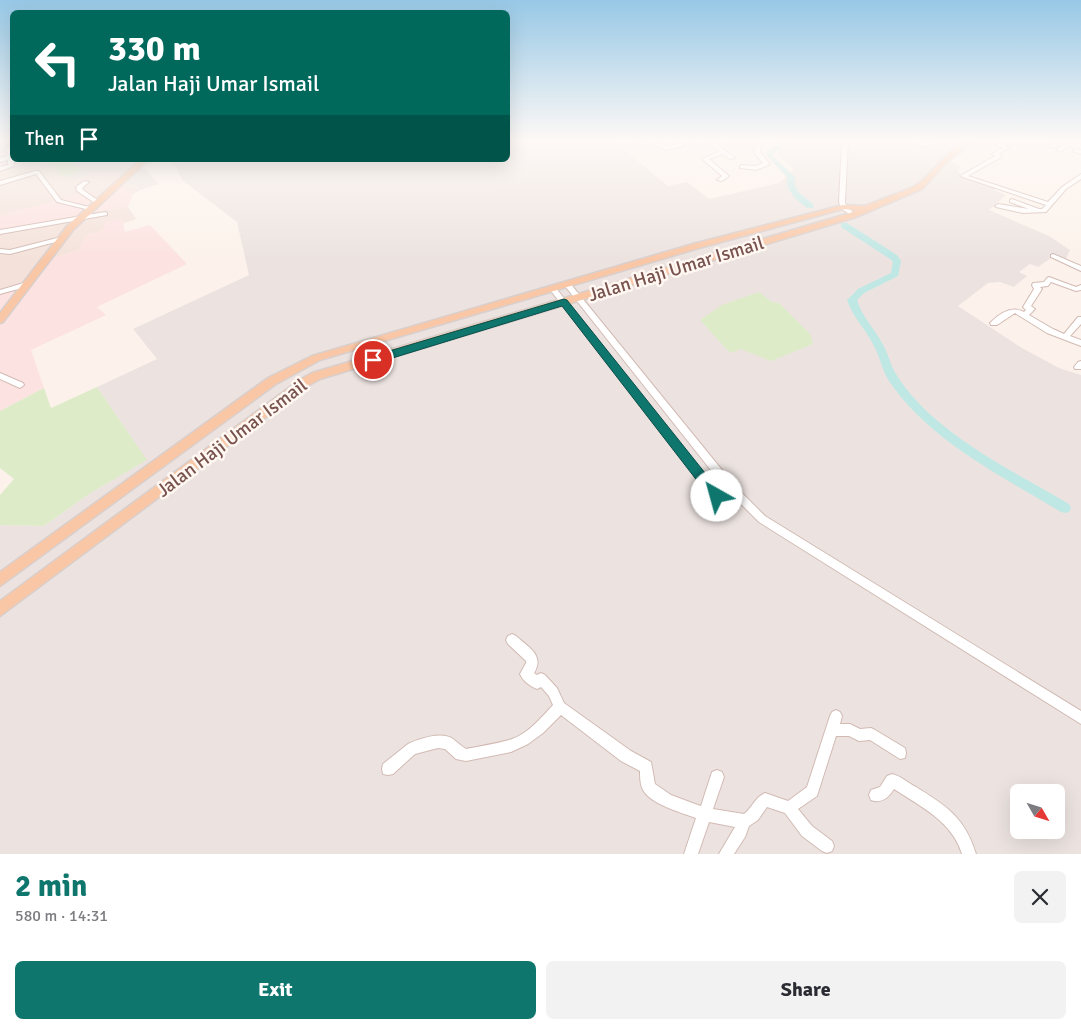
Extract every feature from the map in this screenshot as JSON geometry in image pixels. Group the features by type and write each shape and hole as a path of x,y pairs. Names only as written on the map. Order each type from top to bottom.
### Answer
{"main road":[{"path":"0,320 61,239 90,208 122,180"},
{"name":"Jalan Haji Umar Ismail","path":"0,609 305,382 316,376 853,215 865,208 900,196 922,185 927,180"},
{"name":"Jalan Haji Umar Ismail","path":"0,580 272,381 296,368 337,352 811,215 837,208 865,208"},
{"path":"837,208 843,214 843,218"}],"street":[{"path":"0,182 7,180"},
{"path":"43,180 59,201 90,208"},
{"path":"840,180 837,208 853,215"},
{"path":"975,180 1050,205"},
{"path":"998,206 1022,211 1045,211 1067,186 1076,180"},
{"path":"86,182 79,188 80,190 97,202"},
{"path":"1056,185 1081,188"},
{"path":"1012,201 1039,211"},
{"path":"0,232 105,214"},
{"path":"0,252 10,252 61,239"},
{"path":"1053,256 1081,269"},
{"path":"1025,315 1031,309 1027,307 1038,289 1034,287 1035,285 1046,284 1049,279 1076,289 1081,287"},
{"path":"0,292 27,284"},
{"path":"567,284 732,489 762,519 1081,718"},
{"path":"553,289 717,496 732,489"},
{"path":"994,323 1012,310 1025,315 1050,331 1081,343"},
{"path":"1066,337 1081,319"},
{"path":"0,376 20,385"},
{"path":"512,640 532,658 532,664 526,674 536,682 541,679 553,692 560,707 626,756 646,767 649,787 656,794 680,807 738,821 755,814 765,800 789,808 803,828 827,846"},
{"path":"388,769 412,748 438,742 445,742 461,754 466,755 511,746 534,733 560,707"},
{"path":"789,808 812,791 836,716"},
{"path":"832,730 850,730 859,735 871,734 900,753"},
{"path":"690,854 716,777"},
{"path":"876,795 884,793 892,781 894,781 948,817 963,835 969,854"},
{"path":"726,854 738,837 738,821"}],"shaded area":[{"path":"0,180 125,180 140,190 133,194 114,183 90,202 78,195 0,216"},
{"path":"125,180 155,180 159,184 140,190"},
{"path":"182,180 661,180 668,186 687,182 709,199 779,183 782,180 975,180 995,187 994,190 1006,195 989,210 1049,236 1070,250 1066,259 1054,256 1038,267 1030,264 1019,272 1027,276 1014,287 1000,282 988,283 958,306 1022,348 1059,368 1081,375 1081,854 0,854 0,525 44,526 89,494 146,460 97,387 157,359 133,329 249,275 237,222"},
{"path":"114,183 133,194 128,207 82,213 69,222 0,233 0,216 78,195 91,202"},
{"path":"128,207 136,219 124,223 121,218 102,231 85,236 80,249 41,263 21,287 0,296 0,233 69,222 81,213"},
{"path":"122,218 125,232 150,225 187,264 97,307 106,315 31,350 44,388 0,411 0,315 2,312 0,312 0,296 2,293 21,287 41,263 80,249 85,236 102,231 106,221"}],"green space":[{"path":"759,292 772,302 779,303 810,334 813,344 771,361 741,349 730,353 700,320 722,305"},
{"path":"97,387 147,460 89,494 44,526 0,525 0,495 14,479 0,468 0,411 44,388 51,408"}],"waterway":[{"path":"791,180 793,190 810,206"},
{"path":"844,225 894,257 897,261 895,274 861,291 852,300 860,318 879,345 892,377 907,397 947,434 995,466 1065,508"}],"route":[{"path":"373,360 564,302 717,496"}]}
